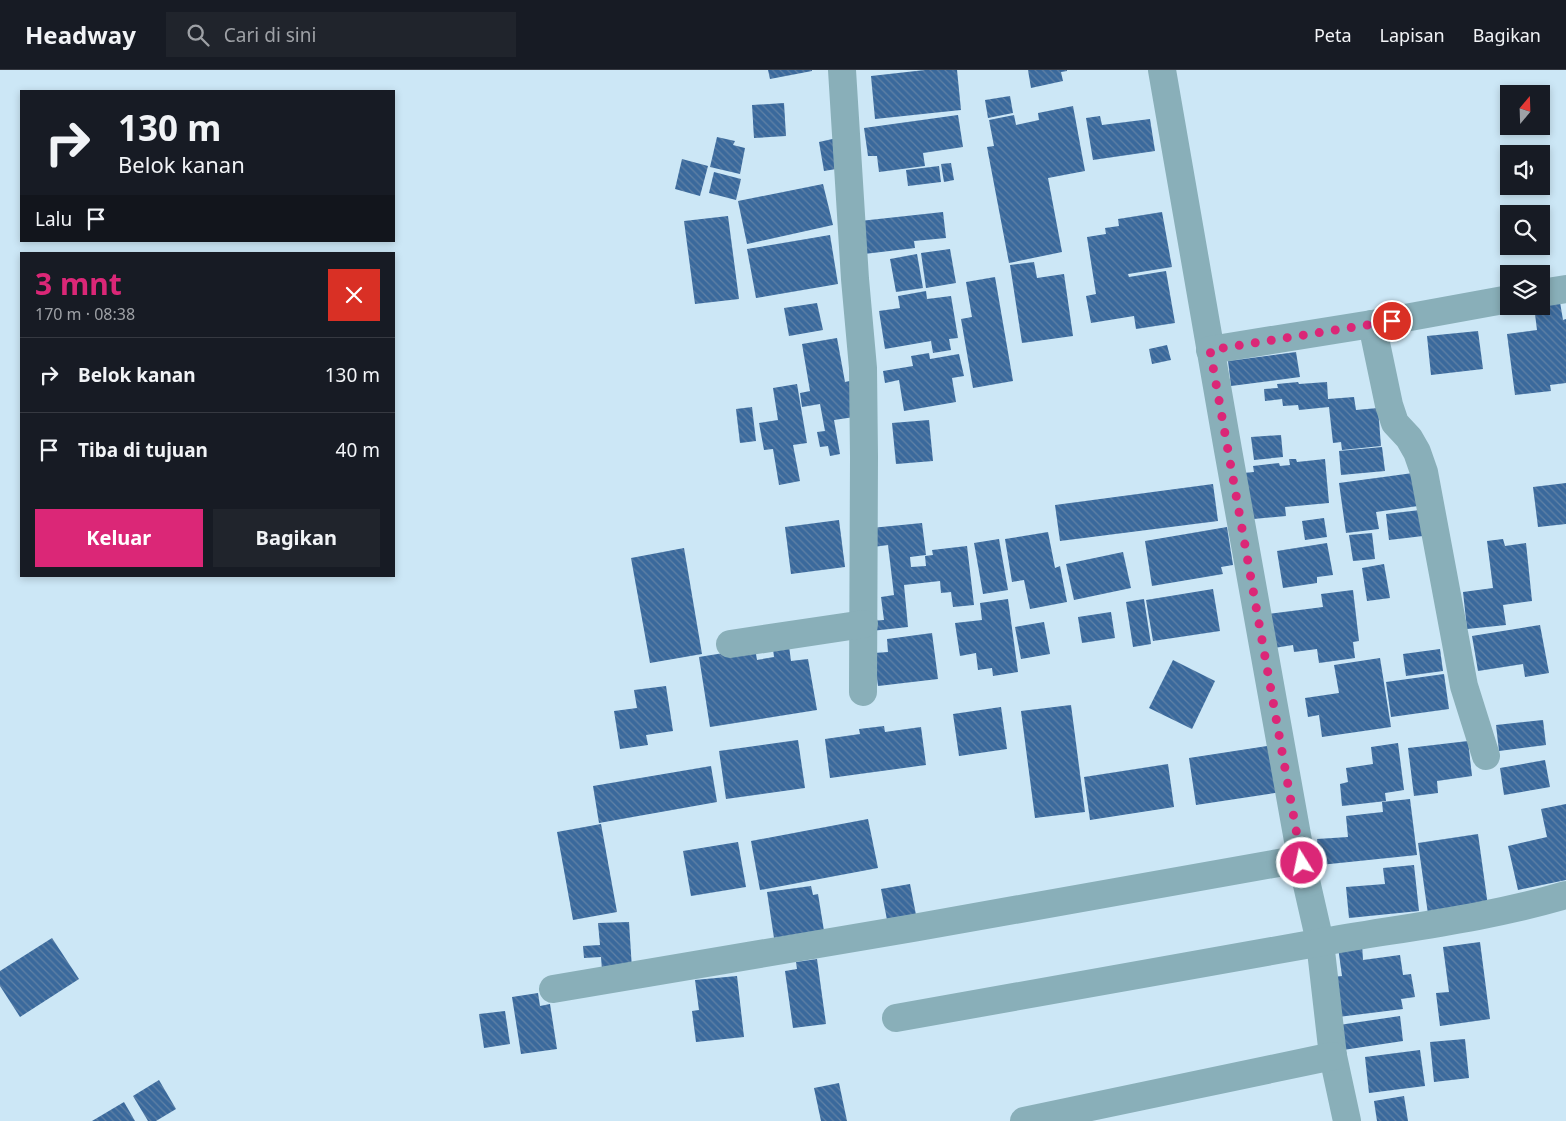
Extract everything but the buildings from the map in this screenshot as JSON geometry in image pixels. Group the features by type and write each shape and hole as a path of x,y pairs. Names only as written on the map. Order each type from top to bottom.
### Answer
{"street":[{"path":"842,70 855,279 863,368 864,692"},
{"path":"1162,70 1302,863 1320,942 1333,1056 1347,1121"},
{"path":"1550,292 1566,289"},
{"path":"1210,350 1372,324 1500,301"},
{"path":"1372,324 1389,405 1395,423 1409,438 1417,452 1424,472 1464,686 1486,756"},
{"path":"730,644 864,624"},
{"path":"553,989 913,928 1284,862 1302,863"},
{"path":"896,1018 1320,942 1441,923 1538,903 1566,895"},
{"path":"1024,1121 1333,1056"}],"route":[{"path":"1302,863 1210,350 1392,321"}]}
